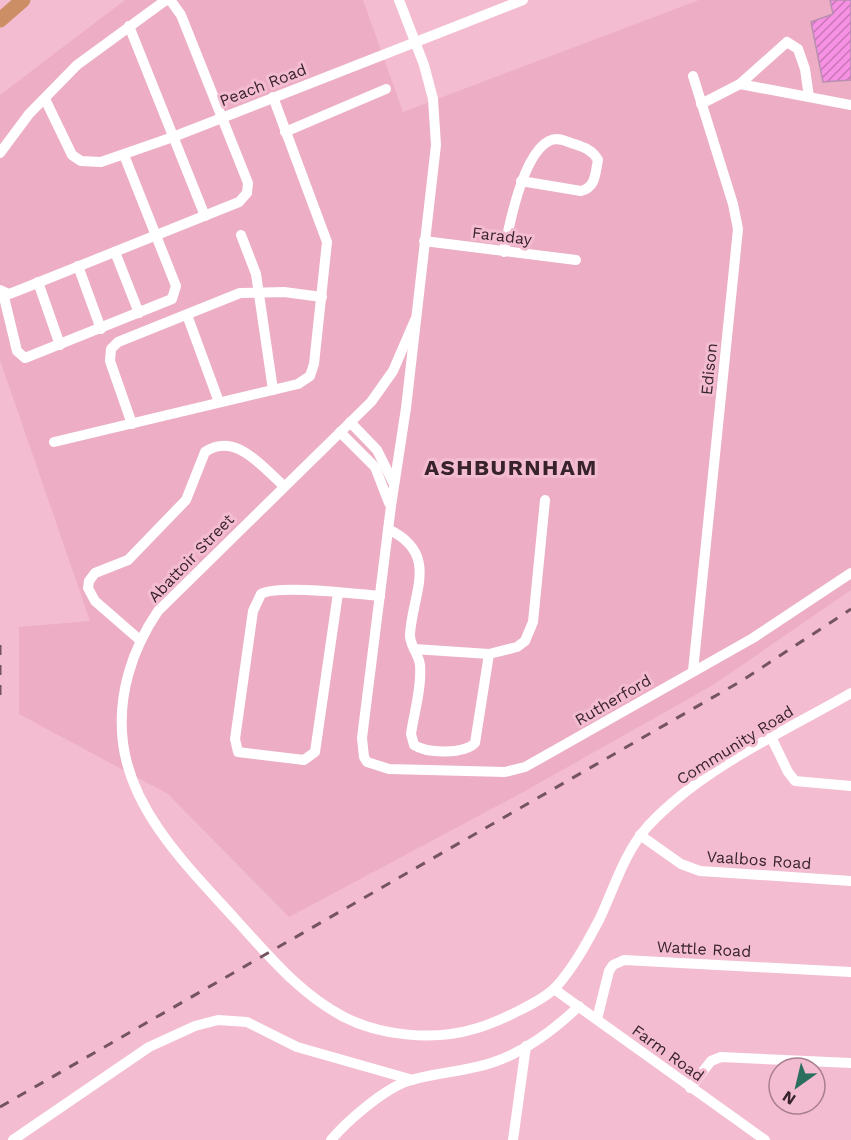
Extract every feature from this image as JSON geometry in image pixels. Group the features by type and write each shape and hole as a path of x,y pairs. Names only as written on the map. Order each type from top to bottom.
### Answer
{"highway":[{"path":"0,20 23,0"}],"street":[{"name":"Abattoir Street","path":"367,762 364,757 362,738 436,145 436,119 424,65 399,0"},
{"name":"Peach Road","path":"45,99 68,148 76,158 95,163 173,137 523,0"},
{"path":"0,153 20,125 84,59 161,1 171,1 181,15 248,183 248,189 239,202 9,294 2,291"},
{"path":"129,26 205,216"},
{"path":"702,104 740,84 782,45 790,43 798,49 802,58 809,97"},
{"name":"Edison","path":"693,76 733,204 738,229 693,671"},
{"path":"740,84 851,105"},
{"path":"285,132 386,89"},
{"path":"54,442 273,390 305,381 312,371 327,242 273,97"},
{"path":"504,252 522,181 543,144 551,139 562,139 588,148 598,160 594,183 588,189 581,191 522,181"},
{"path":"2,291 10,329 19,355 29,358 172,299 176,291 124,155"},
{"path":"241,235 256,274 273,390"},
{"name":"Faraday","path":"424,241 576,260"},
{"path":"115,252 139,313"},
{"path":"78,266 101,329"},
{"path":"38,282 60,345"},
{"path":"132,424 110,361 111,349 118,342 232,295 258,291 322,297"},
{"path":"187,315 219,402"},
{"name":"Abattoir Street","path":"415,320 400,358 384,386 158,611 141,641 126,680 122,720 123,743 134,783 147,809 177,854 282,971 314,998 346,1018 390,1031 452,1035 476,1029 511,1014 554,989"},
{"path":"350,422 380,455 394,484"},
{"name":"Abattoir Street","path":"340,432 375,467 390,506"},
{"path":"141,641 95,601 88,588 89,581 95,573 128,560 186,500 205,452 218,446 235,447 251,456 285,486"},
{"path":"414,649 489,654 517,647 531,633 545,500"},
{"path":"388,529 405,538 420,564 421,571 410,635 420,665 411,734 414,745 425,749 466,749 475,742 489,654"},
{"name":"Rutherford","path":"367,762 388,769 513,771 555,752 753,638 851,573"},
{"path":"338,593 315,752 304,760 238,752 235,739 253,611 257,599 266,591 275,590 338,593 380,596"},
{"name":"Community Road","path":"554,989 577,958 594,928 621,867 640,835 694,785 851,693"},
{"path":"772,739 788,772 795,781 851,786"},
{"name":"Vaalbos Road","path":"640,835 675,860 700,871 851,881"},
{"name":"Wattle Road","path":"597,1019 609,971 614,965 624,960 851,972"},
{"name":"Farm Road","path":"554,989 765,1140"},
{"path":"331,1140 343,1127 383,1095 413,1080 472,1069 497,1061 526,1046 562,1022 579,1006"},
{"path":"13,1140 149,1047 195,1026 218,1020 247,1022 297,1047 413,1080"},
{"path":"513,1140 526,1046"},
{"path":"690,1088 711,1061 721,1057 851,1063"}],"shaded area":[{"name":"ASHBURNHAM","path":"125,0 363,0 403,112 699,0 851,0 851,590 713,685 525,791 289,917 168,794 19,714 19,627 90,621 0,360 0,95"}],"building":[{"path":"830,0 851,0 851,80 823,82 811,22 833,14"}],"railway":[{"path":"0,1107 743,680 851,609"},
{"path":"0,645 0,697"}],"district":[{"name":"ASHBURNHAM","path":"511,467"}]}
